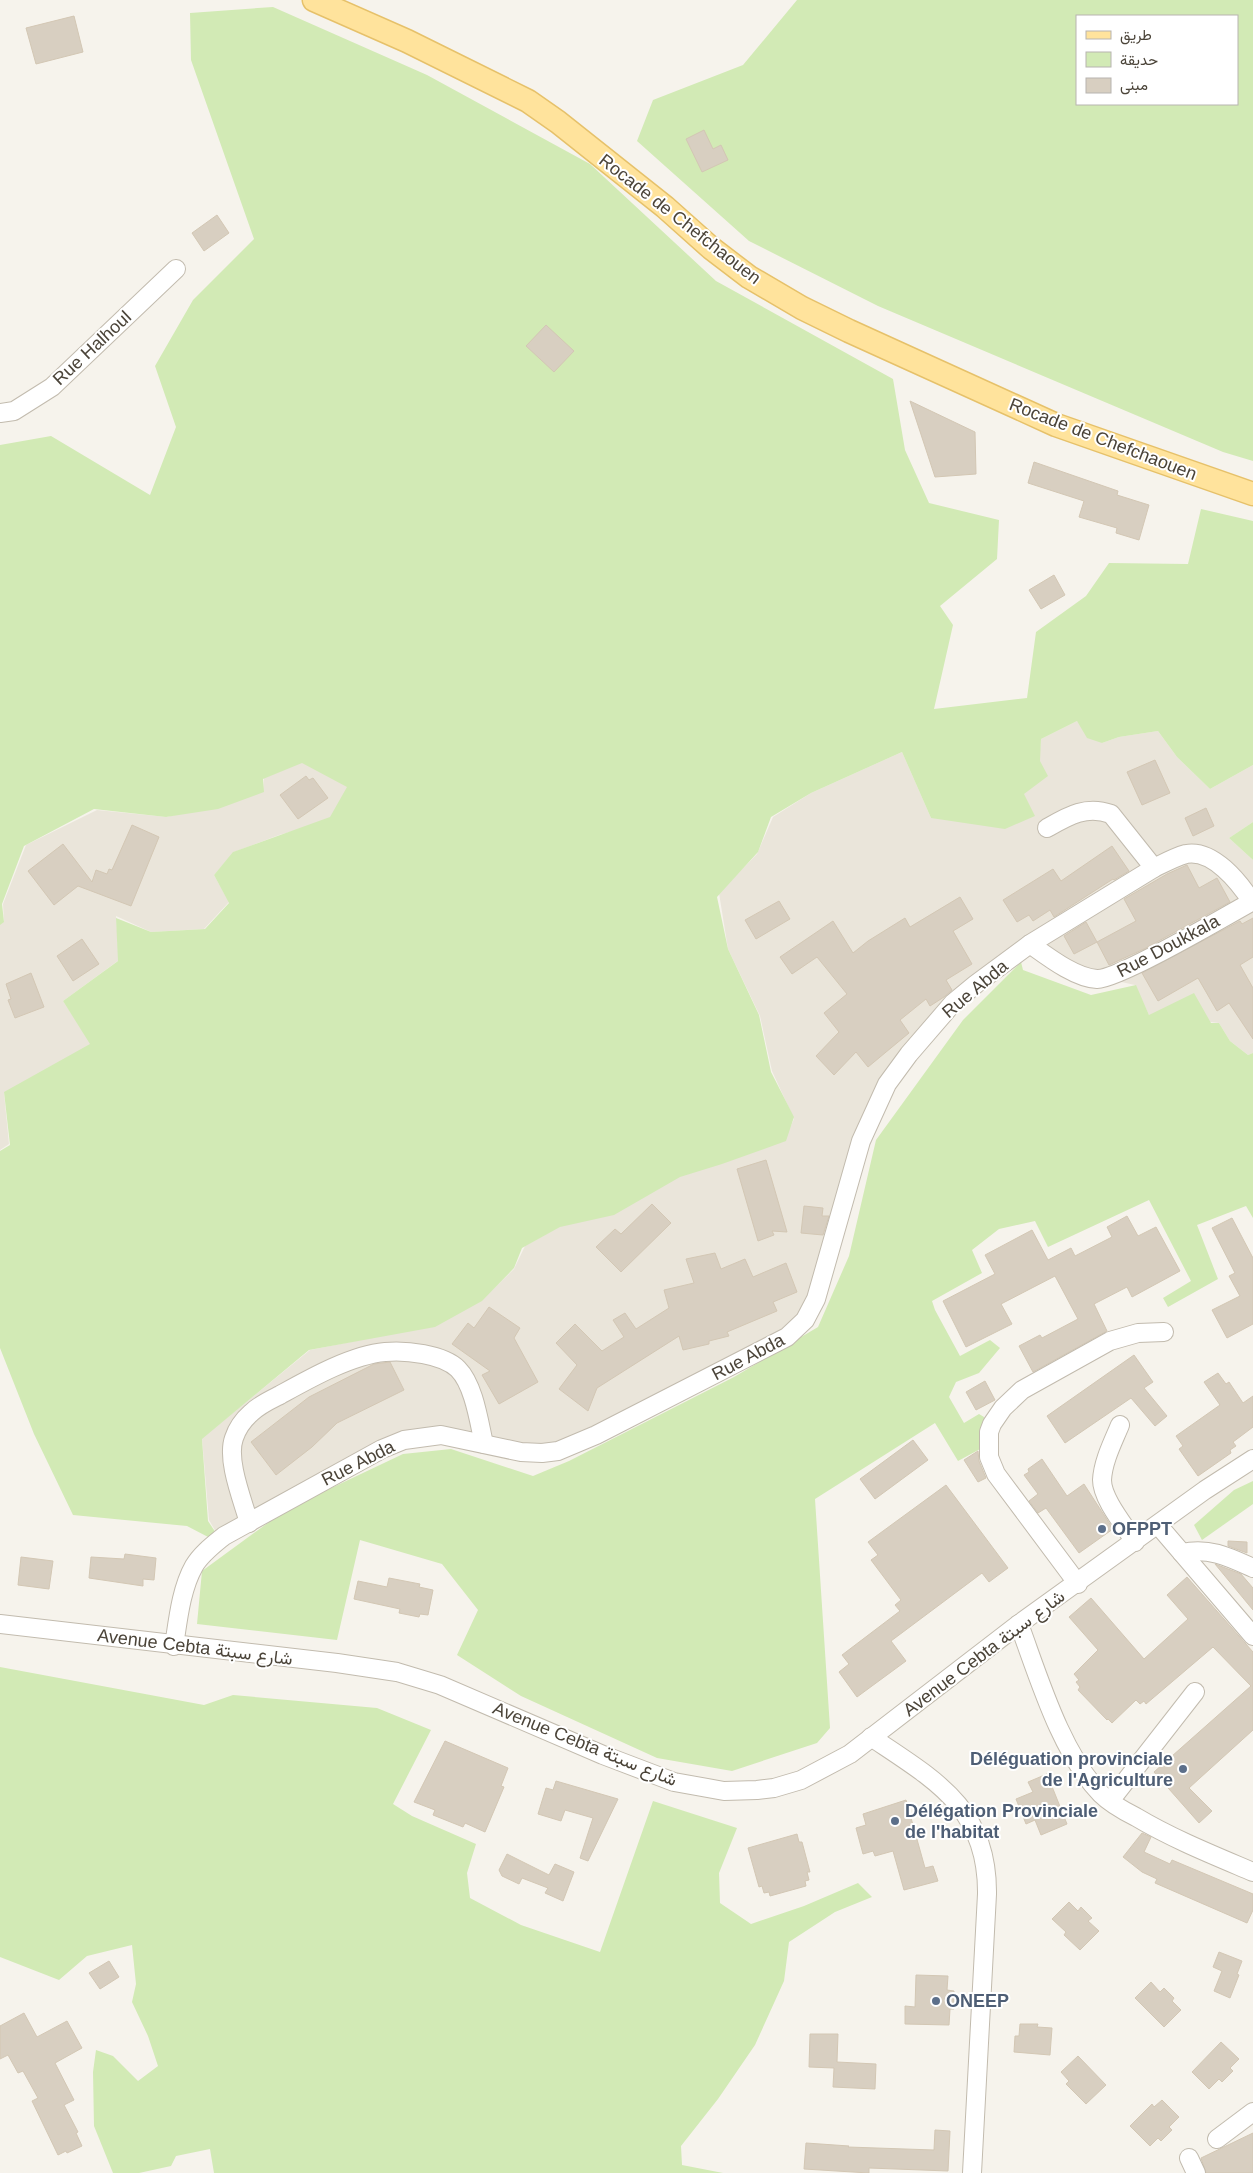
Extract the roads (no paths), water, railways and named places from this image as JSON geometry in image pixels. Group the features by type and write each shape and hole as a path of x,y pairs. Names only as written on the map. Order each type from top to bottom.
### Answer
{"main road":[{"name":"Rocade de Chefchaouen","path":"314,0 407,41 528,101 558,122 642,189 742,272 802,308 848,331 1056,425 1253,494"}],"street":[{"name":"Rue Halhoul","path":"0,413 14,411 52,387 176,269"},
{"path":"1046,828 1071,814 1102,810 1111,814 1154,868"},
{"name":"Rue Abda","path":"174,1646 179,1614 194,1567 208,1549 224,1536 341,1470 404,1440 441,1435 509,1450 542,1453 558,1451 576,1445 772,1346 799,1327 811,1310 821,1287 861,1141 887,1084 909,1054 953,1003 1030,944 1154,868 1187,854 1201,856 1221,865 1253,901"},
{"name":"Rue Doukkala","path":"1030,944 1055,962 1090,978 1102,979 1154,954 1253,901"},
{"path":"1078,1584 996,1474 989,1457 989,1432 996,1416 1022,1390 1110,1341 1138,1333 1164,1332"},
{"path":"249,1523 232,1457 234,1438 242,1423 252,1412 271,1400 326,1371 346,1363 384,1352 401,1352 425,1355 453,1365 463,1376 472,1397 484,1444"},
{"path":"1120,1425 1105,1463 1103,1487 1106,1496 1135,1542"},
{"name":"Avenue Cebta شارع سبتة","path":"0,1624 174,1646 337,1663 396,1672 440,1685 603,1755 674,1782 724,1791 774,1788 801,1780 837,1762 1019,1624 1078,1584 1211,1486 1253,1459"},
{"path":"1158,1525 1253,1636"},
{"path":"1182,1553 1201,1550 1221,1554 1253,1568"},
{"path":"1019,1624 1052,1711 1069,1746 1090,1780 1110,1802 1150,1826 1253,1872"},
{"path":"1110,1802 1195,1692"},
{"path":"871,1737 929,1778 950,1796 972,1822 982,1846 988,1879 988,1894 972,2173"},
{"path":"1217,2139 1253,2112"}],"place":[{"name":"OFPPT","path":"1102,1529"},
{"name":"Déléguation provinciale de l'Agriculture","path":"1183,1769"},
{"name":"Délégation Provinciale de l'habitat","path":"895,1821"},
{"name":"ONEEP","path":"936,2001"}]}
